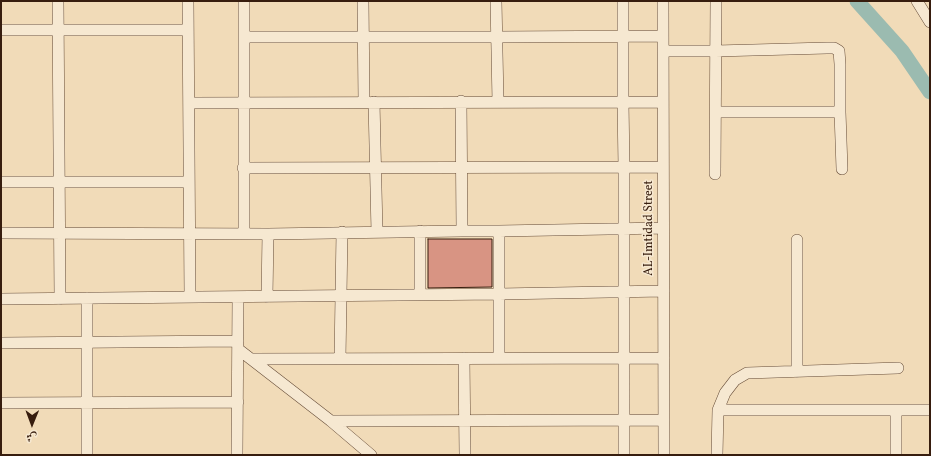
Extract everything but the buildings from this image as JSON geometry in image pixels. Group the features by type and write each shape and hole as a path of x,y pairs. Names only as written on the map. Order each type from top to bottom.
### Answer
{"street":[{"path":"58,1 60,298"},
{"path":"188,1 190,297"},
{"path":"244,1 244,234"},
{"path":"363,1 363,37 375,167 376,232"},
{"path":"496,1 498,102"},
{"path":"622,1 624,167 624,455"},
{"name":"AL-Imtidad Street","path":"663,1 664,455"},
{"path":"715,174 716,1"},
{"path":"922,4 930,22"},
{"path":"1,30 188,30"},
{"path":"244,37 663,36"},
{"path":"663,51 834,48 840,55 842,169"},
{"path":"189,103 461,101 663,102"},
{"path":"461,101 462,231"},
{"path":"716,112 840,112"},
{"path":"243,168 663,167"},
{"path":"1,182 189,182"},
{"path":"1,233 59,232 268,234 664,228"},
{"path":"420,231 420,295"},
{"path":"499,231 499,358"},
{"path":"340,359 342,232"},
{"path":"267,296 268,234"},
{"path":"797,240 797,372"},
{"path":"1,299 664,291"},
{"path":"237,455 238,297"},
{"path":"87,298 88,455"},
{"path":"1,343 87,342 238,345 251,358 371,455"},
{"path":"251,358 664,358"},
{"path":"464,358 465,455"},
{"path":"717,455 718,410 725,393 730,386 735,380 747,373 898,368"},
{"path":"1,403 238,402"},
{"path":"718,410 930,410"},
{"path":"896,410 896,455"},
{"path":"330,421 664,420"}],"waterway":[{"path":"857,1 902,51 930,92"}]}
